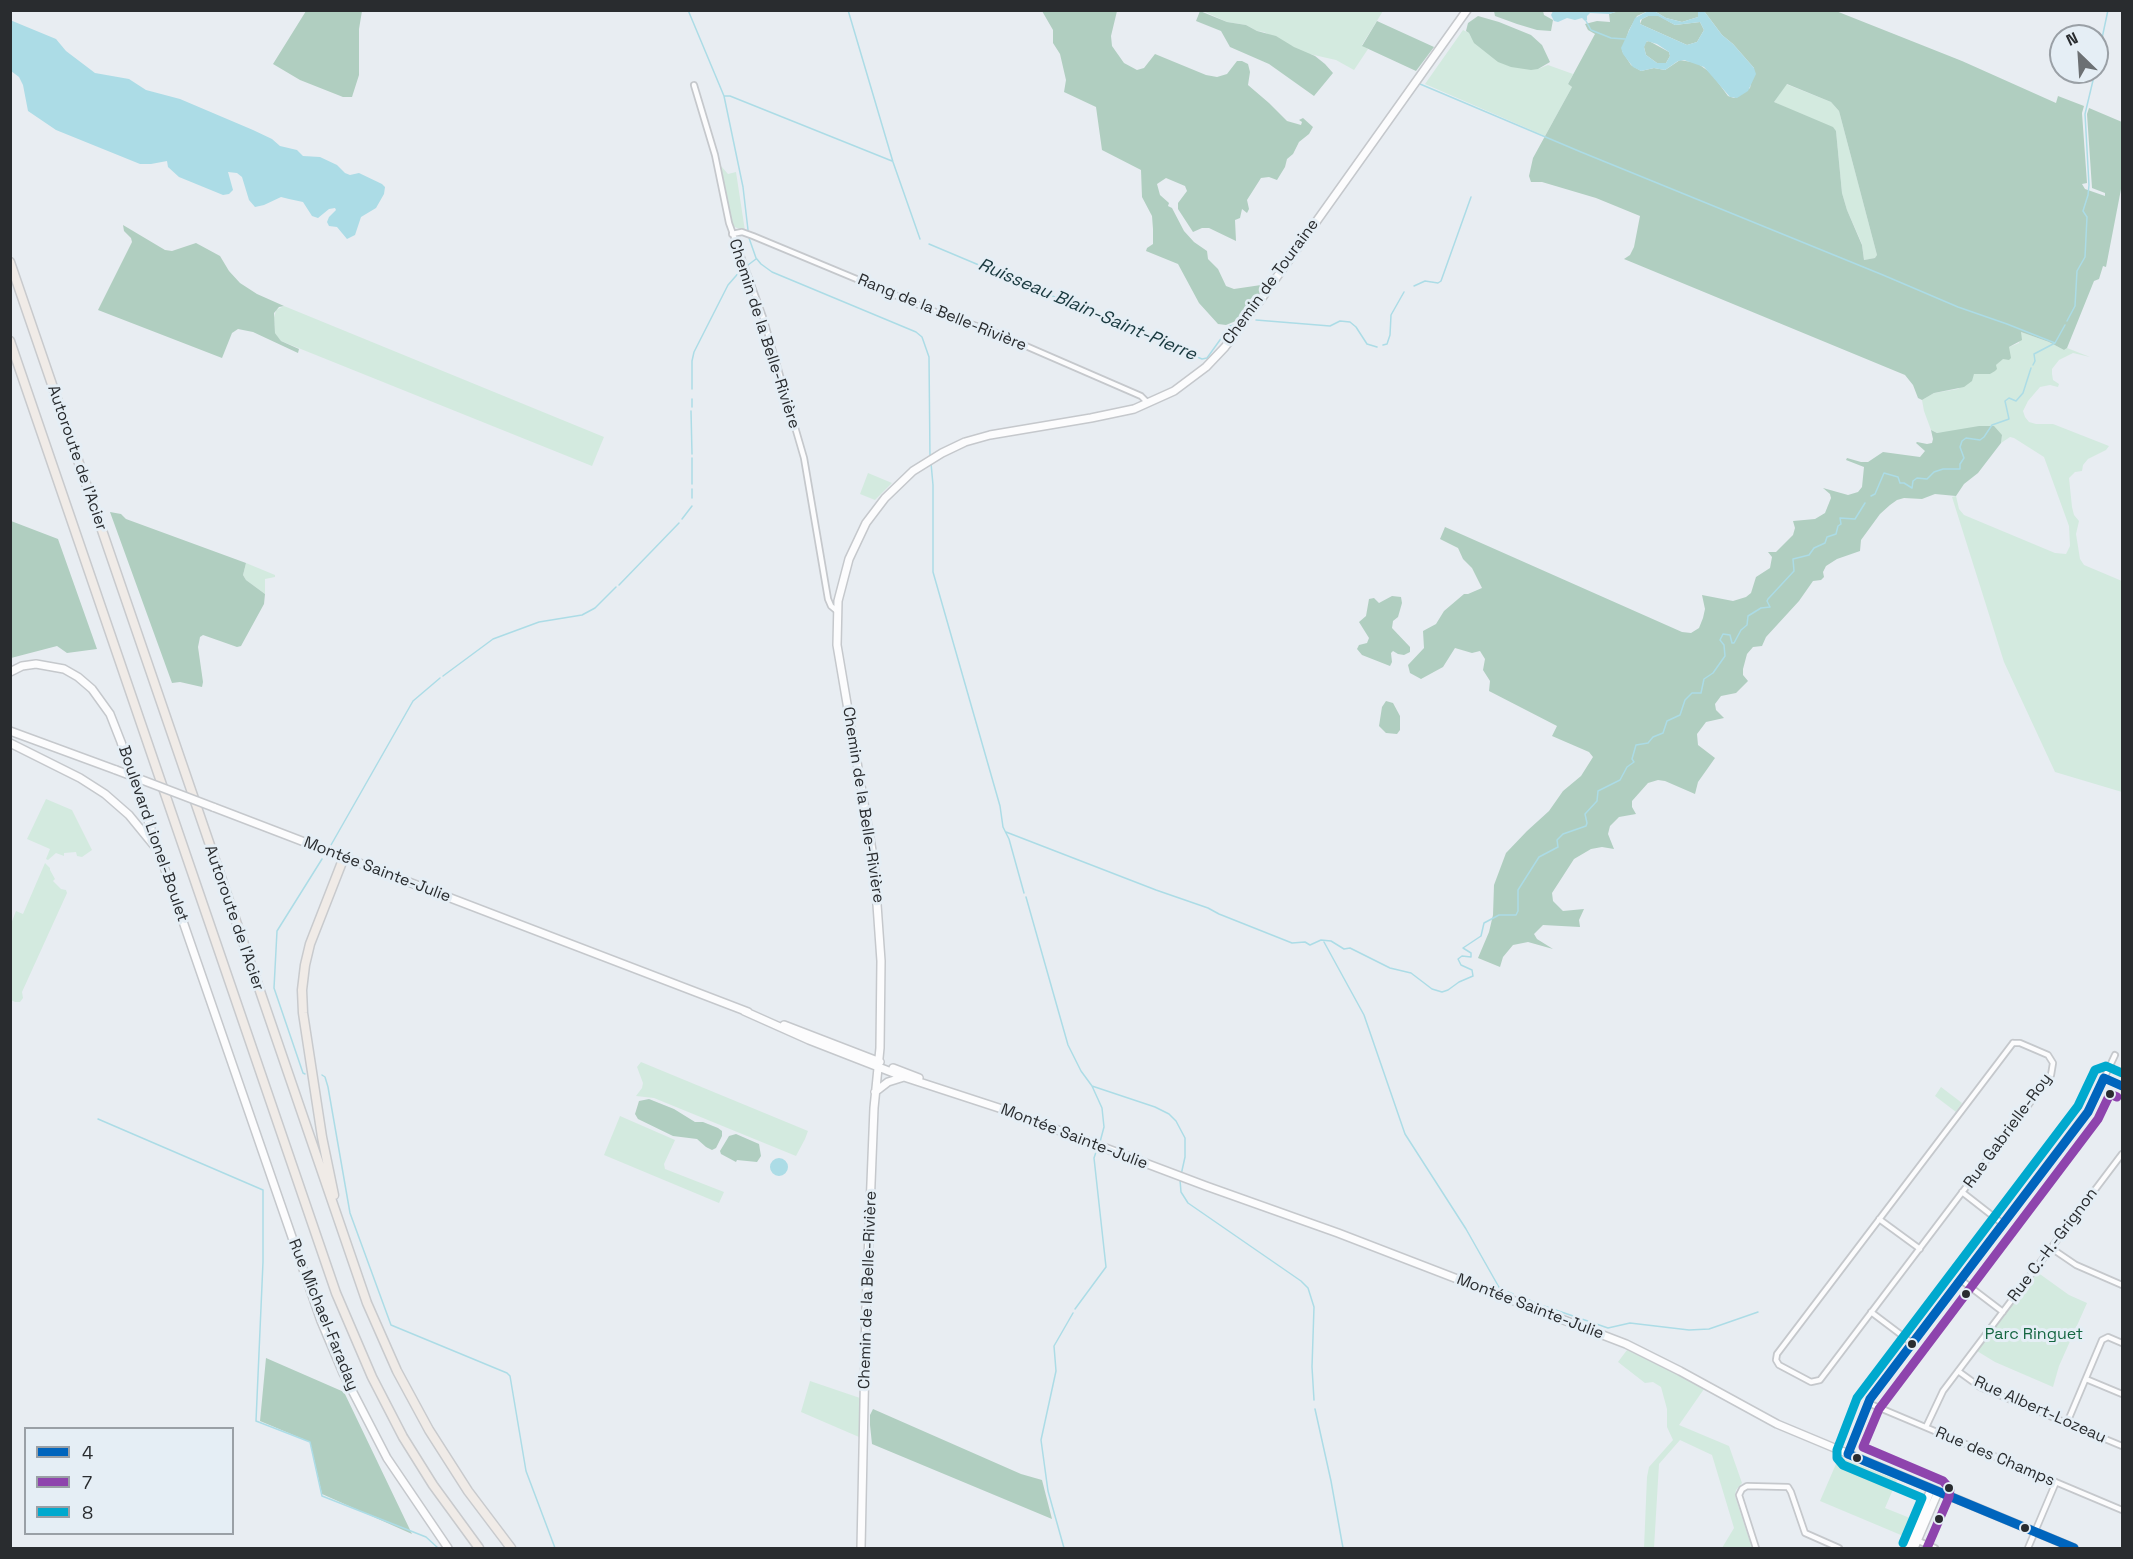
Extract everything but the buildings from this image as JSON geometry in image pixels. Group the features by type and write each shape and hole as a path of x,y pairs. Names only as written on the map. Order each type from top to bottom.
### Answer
{"highway":[{"name":"Autoroute de l'Acier","path":"10,262 370,1310 411,1398 450,1464 511,1548"},
{"name":"Autoroute de l'Acier","path":"10,341 336,1293 372,1377 403,1437 433,1485 479,1548"},
{"path":"343,1236 323,1147 303,1017 302,996 310,944 344,857"}],"street":[{"name":"Chemin de Touraine","path":"837,611 846,566 866,522 892,489 926,462 958,445 990,435 1115,414 1148,404 1190,380 1206,367 1225,347 1467,10"},
{"name":"Chemin de la Belle-Rivière","path":"694,85 715,155 732,234 763,317 808,475 829,601 837,611 837,645 866,810 877,891 881,961 866,1308 861,1548"},
{"name":"Rang de la Belle-Rivière","path":"732,234 742,232 753,236 944,315 989,330 1135,393 1144,398 1148,404"},
{"name":"Boulevard Lionel-Boulet","path":"12,670 40,664 64,669 83,681 100,698 116,728 232,1065"},
{"path":"10,726 19,734"},
{"name":"Montée Sainte-Julie","path":"10,731 344,857 971,1100"},
{"path":"10,744 80,778 105,794 129,815 158,849"},
{"name":"Rue Gabrielle-Roy","path":"2019,1042 2047,1054 2053,1063 2051,1075 1817,1381 1807,1380 1776,1362 1776,1355 1879,1219 2011,1044 2019,1042"},
{"path":"1848,1454 1868,1403 2090,1108 2115,1055"},
{"name":"Montée Sainte-Julie","path":"878,1064 904,1077 1393,1253 1626,1344 1772,1422 2074,1548"},
{"name":"Rue Michael-Faraday","path":"232,1065 306,1281 332,1347 387,1458 448,1548"},
{"path":"875,1092 890,1081 904,1077"},
{"path":"2104,1078 2122,1086"},
{"name":"Rue C.-H.-Grignon","path":"1926,1427 1941,1394 2122,1154"},
{"path":"1962,1192 2003,1224"},
{"path":"1879,1219 1920,1249"},
{"path":"2051,1248 2074,1265 2122,1285"},
{"path":"1960,1280 2003,1312"},
{"path":"1871,1312 1912,1343"},
{"path":"2067,1423 2102,1340 2108,1337 2122,1343"},
{"name":"Rue Albert-Lozeau","path":"1958,1371 1980,1387 2122,1446"},
{"path":"2086,1379 2122,1394"},
{"name":"Rue des Champs","path":"1868,1403 2122,1510"},
{"path":"2028,1548 2056,1482"},
{"path":"1756,1548 1740,1495 1742,1489 1747,1486 1788,1487 1805,1533 1839,1548"},
{"path":"1914,1548 1915,1539 1934,1491"},
{"path":"1908,1548 1915,1539"},
{"path":"1915,1539 1935,1548"}],"green space":[{"path":"306,11 362,11 359,29 359,75 352,97 343,97 300,80 273,64"},
{"path":"1042,11 1117,11 1111,36 1112,46 1124,63 1137,70 1144,68 1155,54 1206,75 1217,77 1227,74 1237,61 1242,61 1248,64 1250,72 1248,85 1287,121 1301,125 1302,122 1299,120 1303,118 1313,127 1287,159 1277,180 1269,177 1261,178 1247,200 1249,209 1247,213 1242,209 1240,218 1235,220 1236,241 1209,228 1193,232 1178,209 1178,203 1187,191 1185,186 1166,178 1157,184 1160,195 1169,203 1168,206 1172,208 1184,231 1207,251 1208,259 1218,269 1226,286 1234,289 1261,285 1264,288 1243,318 1226,325 1218,324 1199,303 1178,264 1146,251 1153,244 1153,229 1152,216 1142,197 1141,170 1102,150 1096,107 1064,92 1066,80 1060,54 1053,43 1053,30"},
{"path":"1200,11 1227,22 1246,25 1257,31 1276,36 1315,56 1333,73 1314,96 1269,64 1230,47 1221,31 1196,21"},
{"path":"1203,11 1383,11 1362,45 1368,49 1354,70 1336,60 1305,53 1264,32 1246,25 1227,22"},
{"path":"1494,11 1543,11 1544,15 1553,20 1551,31 1537,30 1517,24 1495,16"},
{"path":"1619,11 1648,11 1637,16 1629,30 1622,51 1631,65 1641,71 1654,68 1665,70 1680,60 1697,63 1711,73 1728,96 1734,98 1750,88 1754,68 1722,35 1704,11 1836,11 1962,61 2056,103 2058,96 2084,106 2082,113 2087,183 2082,184 2085,189 2105,196 2105,193 2092,188 2087,114 2089,108 2122,122 2122,184 2106,267 2103,266 2099,279 2094,281 2067,348 2064,350 2021,332 2022,340 2009,347 2011,358 2003,359 1996,365 1995,371 1990,374 1974,374 1972,381 1964,387 1934,393 1922,400 1918,398 1913,385 1905,375 1624,259 1630,255 1634,247 1640,216 1596,198 1542,182 1531,182 1529,176 1533,158 1572,87 1568,84 1595,34 1588,30 1585,24 1597,21 1610,22 1609,14","holes":["1787,84 1831,102 1839,111 1877,255 1875,258 1864,260 1862,245 1847,210 1842,193 1836,131 1833,127 1774,102"]},
{"path":"1648,11 1698,11 1698,17 1682,22 1666,18 1656,12"},
{"path":"1650,15 1659,16 1675,25 1700,22 1704,30 1697,42 1687,45 1640,24 1642,19"},
{"path":"1478,16 1531,35 1542,45 1550,62 1531,70 1498,62 1474,43 1466,31 1468,23"},
{"path":"1377,21 1434,47 1416,71 1362,46"},
{"path":"1463,30 1471,37 1538,69 1548,65 1573,74 1568,84 1572,87 1545,136 1425,84"},
{"path":"1649,41 1669,52 1670,56 1666,63 1657,63 1646,55 1645,42"},
{"path":"1786,84 1831,102 1839,111 1876,258 1864,260 1862,244 1847,210 1842,193 1836,131 1774,102"},
{"path":"721,166 728,174 736,172 745,231 732,226"},
{"path":"123,225 165,250 172,251 196,243 220,256 240,283 257,294 284,306 279,307 274,313 275,333 281,341 299,349 298,353 253,332 238,329 232,333 222,358 98,310 132,242 124,231"},
{"path":"284,306 604,437 592,466 281,341 275,333 274,318 276,310"},
{"path":"2021,332 2064,350 2067,348 2090,357 2073,353 2059,360 2052,369 2053,380 2059,384 2058,387 2050,385 2040,387 2023,411 2029,422 2053,424 2109,446 2106,450 2088,459 2082,471 2075,472 2069,478 2072,507 2079,521 2076,534 2080,559 2084,565 2122,581 2122,792 2055,772 2004,662 1952,497 1956,496 1959,509 1964,515 2055,553 2066,554 2070,546 2069,526 2044,457 2014,438 2010,437 2001,443 2002,435 1937,433 1931,430 1924,411 1922,400 1934,393 1958,389 1974,374 1990,374 2009,352 2009,347 2019,343"},
{"path":"1979,426 1994,426 2002,435 2001,443 1978,473 1964,484 1956,496 1935,494 1922,499 1904,498 1890,505 1880,514 1861,540 1860,551 1837,559 1826,566 1823,572 1824,577 1813,581 1799,601 1766,637 1762,646 1753,647 1747,654 1743,675 1748,681 1736,693 1721,696 1715,704 1716,710 1724,718 1706,722 1697,734 1698,745 1715,758 1698,782 1695,794 1665,781 1658,780 1648,783 1632,801 1636,814 1619,817 1610,826 1608,834 1614,849 1602,847 1591,849 1574,859 1552,893 1553,901 1563,911 1584,909 1579,920 1580,927 1543,925 1534,934 1537,939 1553,949 1528,942 1513,945 1503,957 1500,967 1478,958 1489,932 1493,915 1494,885 1506,853 1549,811 1563,791 1581,776 1593,757 1589,752 1552,736 1557,726 1489,691 1490,681 1483,670 1485,659 1480,651 1472,653 1455,648 1443,667 1421,679 1410,673 1408,665 1424,648 1423,631 1436,624 1444,611 1464,594 1482,588 1458,548 1440,539 1445,527 1682,632 1691,633 1699,628 1703,618 1705,609 1702,595 1733,601 1746,597 1751,593 1756,577 1770,568 1772,557 1768,552 1776,552 1793,535 1795,528 1793,521 1815,519 1825,513 1831,498 1823,488 1848,495 1858,492 1862,487 1864,467 1846,460 1847,458 1868,462 1883,452 1920,457 1925,451 1916,443 1932,443 1931,430 1937,433"},
{"path":"868,473 892,483 875,500 860,494"},
{"path":"110,512 121,514 126,519 246,563 243,575 246,580 265,594 264,604 241,646 237,647 203,635 200,637 198,647 202,687 180,682 172,683"},
{"path":"11,521 58,539 97,649 67,653 57,646 11,658"},
{"path":"246,563 275,575 275,577 265,579 265,594 246,580 243,575"},
{"path":"1392,596 1401,597 1402,603 1392,628 1410,647 1410,652 1404,655 1393,651 1390,666 1362,655 1357,649 1359,645 1367,643 1369,638 1359,622 1366,616 1369,599 1374,598 1379,603"},
{"path":"1386,701 1393,703 1400,716 1400,730 1397,734 1386,733 1379,726 1382,707"},
{"path":"46,799 72,810 92,850 82,857 77,856 76,852 64,853 64,856 56,853 48,860 46,859 50,849 27,839"},
{"path":"45,863 55,879 53,881 67,893 22,992 23,998 20,1002 15,1002 11,1000 11,924 16,911 23,914"},
{"path":"641,1062 808,1131 796,1156 654,1098 636,1096 643,1083 637,1067"},
{"path":"1941,1087 1962,1103 1956,1112 1935,1096"},
{"path":"649,1099 674,1109 695,1122 703,1122 718,1128 722,1131 722,1136 716,1148 712,1150 697,1139 673,1136 638,1119 635,1114 639,1101"},
{"path":"620,1116 675,1140 664,1164 665,1169 724,1192 719,1203 604,1155"},
{"path":"736,1134 759,1144 761,1156 757,1162 737,1160 736,1162 721,1154 720,1151 729,1136"},
{"name":"Parc Ringuet","path":"2037,1272 2069,1295 2087,1303 2059,1366 2053,1387 1995,1362 1977,1351"},
{"path":"1627,1350 1704,1389 1679,1425 1729,1446 1742,1483 1736,1490 1735,1496 1752,1548 1722,1548 1734,1528 1712,1455 1680,1440 1659,1464 1654,1548 1644,1548 1649,1467 1673,1440 1667,1427 1667,1409 1661,1387 1653,1382 1645,1383 1618,1362"},
{"path":"266,1358 344,1392 412,1534 322,1494 310,1442 260,1421"},
{"path":"810,1381 860,1398 859,1437 801,1412"},
{"path":"873,1409 1021,1474 1042,1480 1052,1519 872,1444 870,1415"},
{"path":"1839,1457 1897,1480 1885,1508 1915,1520 1908,1538 1820,1501"}],"water":[{"path":"1553,10 1619,11 1609,14 1590,13 1585,21 1582,18 1575,20 1567,18 1558,22 1554,21 1551,15"},
{"path":"1648,11 1682,22 1698,17 1698,11 1704,11 1722,35 1754,68 1756,74 1748,91 1737,98 1730,97 1704,67 1684,60 1678,61 1665,70 1654,68 1641,71 1633,67 1621,48 1635,18","holes":["1648,16 1658,16 1675,25 1700,22 1704,30 1697,42 1687,45 1640,24 1640,20","1647,41 1669,52 1670,56 1666,63 1657,63 1646,55 1644,47"]},
{"path":"10,20 56,39 66,51 95,73 129,79 146,90 180,99 253,130 272,139 280,146 297,150 303,156 320,157 337,165 350,175 359,173 382,184 385,187 384,194 376,208 361,217 355,235 347,239 337,227 329,226 327,222 336,210 335,208 329,209 318,218 312,216 303,202 281,197 255,207 249,200 242,177 237,173 228,172 233,190 223,195 179,177 168,167 167,161 140,164 56,130 28,111 23,85 19,77 11,71"},
{"path":"779,1158 785,1161 788,1167 785,1173 779,1176 773,1173 770,1167 773,1161"}],"waterway":[{"path":"688,10 724,96 743,187 748,230"},
{"path":"848,10 893,162 920,239"},
{"path":"2105,24 2108,10"},
{"path":"1586,21 1591,30 1611,38 1625,39"},
{"path":"1420,84 1958,307 2055,343"},
{"path":"2067,321 2075,306 2077,271 2085,257 2087,217 2083,211 2089,185 2085,114 2092,84"},
{"path":"724,96 730,96 892,161"},
{"name":"Ruisseau Blain-Saint-Pierre","path":"1414,286 1425,281 1438,283 1441,281 1471,197"},
{"path":"749,238 756,258 772,272 916,332 922,337 929,357 930,458"},
{"name":"Ruisseau Blain-Saint-Pierre","path":"929,244 1202,359 1207,358 1230,326 1234,325"},
{"path":"748,265 756,259"},
{"path":"692,389 694,352 728,285 742,269"},
{"name":"Ruisseau Blain-Saint-Pierre","path":"1383,345 1387,344 1390,335 1391,315 1404,292"},
{"name":"Ruisseau Blain-Saint-Pierre","path":"1256,320 1330,326 1340,321 1350,322 1367,344 1377,347"},
{"path":"2033,365 2034,354 2055,343 2065,325"},
{"path":"1871,496 1875,494 1884,473 1898,477 1900,483 1912,488 1913,481 1917,478 1927,479 1934,472 1943,469 1960,469 1964,458 1960,447 1962,441 1966,438 1980,440 1992,425 2009,419 2005,401 2009,398 2016,401 2023,393 2031,368"},
{"path":"692,399 692,407"},
{"path":"691,411 692,454"},
{"path":"692,458 692,484"},
{"path":"931,463 933,572 1000,806 1003,827 1009,839 1024,893"},
{"path":"692,489 692,498"},
{"path":"1006,832 1208,908 1292,943 1305,942 1310,945 1321,940 1331,941 1344,949 1350,948 1390,968 1411,973 1432,989 1442,992 1448,990 1473,976 1472,970 1461,965 1458,959 1462,956 1471,957 1471,953 1463,948 1481,936 1484,923 1499,915 1516,915 1518,890 1539,857 1558,847 1557,840 1563,834 1586,826 1585,814 1597,801 1598,791 1620,780 1627,767 1634,762 1632,759 1636,745 1648,743 1653,737 1663,733 1667,721 1680,715 1685,700 1692,693 1701,693 1704,679 1713,673 1725,656 1724,645 1720,640 1723,634 1730,635 1734,643 1741,630 1747,625 1748,616 1761,608 1770,607 1768,599 1794,571 1793,559 1809,555 1814,548 1825,543 1827,537 1836,534 1841,524 1840,518 1855,519 1865,503"},
{"path":"682,519 692,506"},
{"path":"619,585 679,523"},
{"path":"443,676 493,639 539,622 582,615 595,608 616,587"},
{"path":"331,845 413,701 440,678"},
{"path":"305,1074 274,988 277,931 322,859"},
{"path":"1026,897 1068,1045 1102,1108 1104,1127 1100,1142"},
{"path":"1324,942 1364,1015 1405,1134 1466,1229 1500,1289 1504,1290"},
{"path":"322,1075 328,1087 350,1213 391,1325 510,1376 526,1471 555,1548"},
{"path":"1092,1086 1169,1114 1176,1121 1185,1138 1185,1157 1181,1175"},
{"path":"98,1119 263,1190 263,1262 256,1421 310,1442 322,1496 426,1537 438,1548"},
{"path":"1075,1309 1106,1267 1094,1158 1097,1149"},
{"path":"1180,1180 1181,1192 1188,1203 1308,1288 1314,1307 1312,1367 1314,1400"},
{"path":"1508,1292 1513,1294"},
{"path":"1520,1296 1538,1304"},
{"path":"1544,1306 1608,1328 1630,1323 1689,1330 1709,1329 1758,1312"},
{"path":"1064,1548 1048,1491 1041,1440 1056,1371 1054,1346 1073,1313"},
{"path":"1315,1409 1343,1548"}],"transit line":[{"name":"8","path":"1903,1543 1922,1498 1843,1465 1837,1458 1837,1450 1857,1398 2078,1106 2095,1070 2106,1066 2122,1073"},
{"name":"4","path":"2074,1548 1848,1454 1870,1399 2088,1112 2104,1078 2122,1086"},
{"name":"7","path":"1927,1548 1949,1497 1950,1489 1943,1481 1863,1447 1879,1409 2098,1119 2110,1094 2117,1097"}]}
